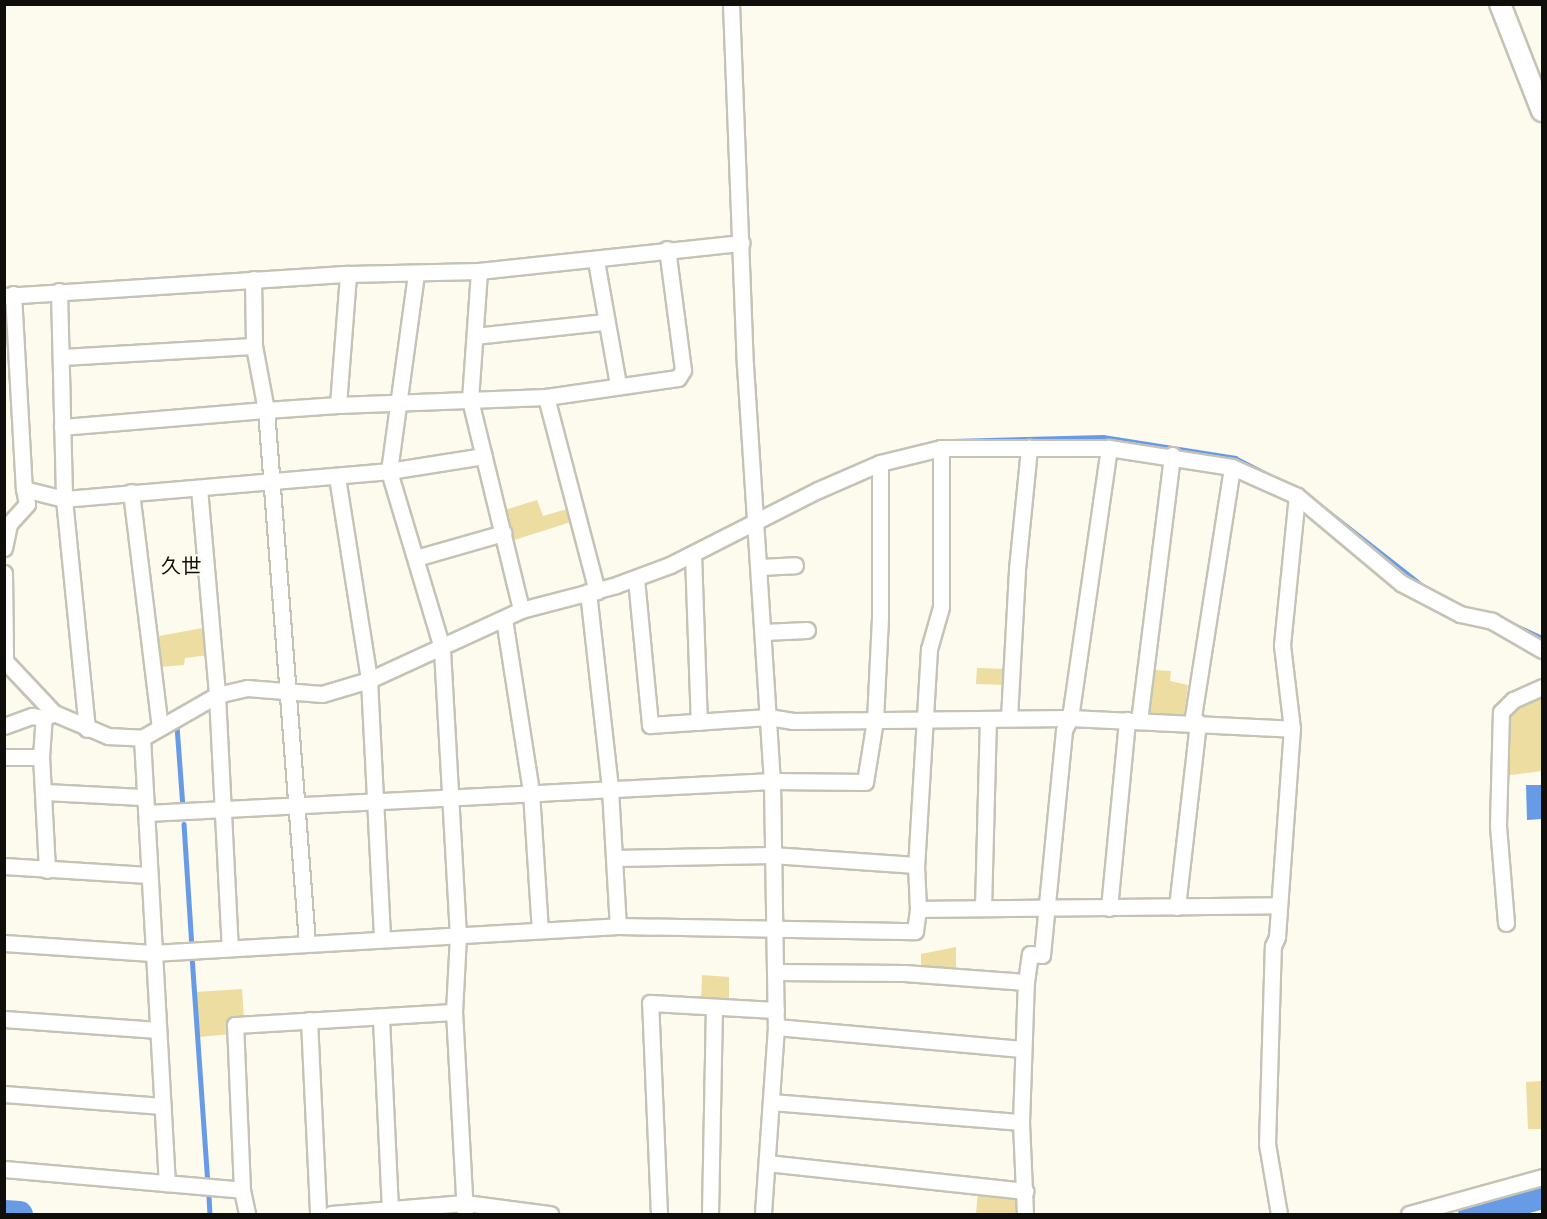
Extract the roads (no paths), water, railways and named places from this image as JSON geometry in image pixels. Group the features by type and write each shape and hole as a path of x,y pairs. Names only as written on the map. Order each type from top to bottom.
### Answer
{"street":[{"path":"731,4 756,524 772,781 776,1027 763,1215"},
{"path":"1500,4 1542,111"},
{"path":"4,548 9,524 27,504 9,295 348,274 416,275 479,271 596,261 666,249 742,243"},
{"path":"62,427 338,405 546,397 678,378 683,370 666,249"},
{"path":"596,261 604,322 618,385"},
{"path":"479,271 470,400 521,610"},
{"path":"338,405 348,274"},
{"path":"416,275 389,471 442,648 458,936 454,1012 465,1209"},
{"path":"253,279 254,346 266,410 290,692 307,943"},
{"path":"59,291 64,499 87,729"},
{"path":"475,336 604,322"},
{"path":"61,357 254,346"},
{"path":"546,397 592,592 615,858 618,926"},
{"path":"4,943 152,953 618,926 915,931 918,909 916,865 929,649 941,607 941,448"},
{"path":"4,726 32,716 49,715 108,736 142,738 218,694 247,688 322,694 369,680 521,610 636,579 756,524 818,490 880,463 941,448 1109,448 1172,455 1232,467 1297,496 1401,583 1460,614 1492,621 1542,650"},
{"path":"1010,718 1017,569 1029,448"},
{"path":"1026,1215 1021,1122 1026,982 1030,954 1042,955 1064,730 1070,718 1109,448"},
{"path":"1109,908 1133,720 1172,455"},
{"path":"24,489 64,499 271,480 337,477 484,456"},
{"path":"147,813 373,805 531,792 772,781 866,782 874,720 880,463"},
{"path":"1177,907 1195,723 1232,467"},
{"path":"337,477 369,680 373,805 382,938"},
{"path":"199,488 218,694 230,948"},
{"path":"131,492 160,727"},
{"path":"1279,1215 1267,1144 1273,946 1278,937 1278,905 1292,729 1282,645 1297,496"},
{"path":"416,558 503,533"},
{"path":"693,554 699,722"},
{"path":"760,567 795,566"},
{"path":"4,573 5,660 49,715 41,757 45,792 47,870"},
{"path":"636,579 650,725 768,717 874,720 1070,718 1292,729"},
{"path":"504,619 531,792 540,930"},
{"path":"763,632 807,630"},
{"path":"1506,923 1498,825 1501,712 1513,700 1542,687"},
{"path":"982,908 988,719"},
{"path":"142,738 142,797 147,813 152,953 167,1183"},
{"path":"4,757 41,757"},
{"path":"45,792 142,797"},
{"path":"615,858 772,855 916,865"},
{"path":"4,866 148,875"},
{"path":"918,909 1278,905"},
{"path":"776,972 904,973 1026,982"},
{"path":"658,1215 650,1002 714,1008 776,1010"},
{"path":"710,1215 714,1008"},
{"path":"248,1215 242,1190 235,1025 309,1020 381,1019 454,1012"},
{"path":"4,1018 158,1030"},
{"path":"381,1019 390,1208"},
{"path":"309,1020 318,1215"},
{"path":"776,1027 1022,1049"},
{"path":"4,1094 163,1106"},
{"path":"771,1102 1021,1122"},
{"path":"767,1163 1025,1191"},
{"path":"4,1169 242,1190"},
{"path":"1409,1215 1542,1177"},
{"path":"331,1215 390,1208 465,1209 550,1215"}],"water":[{"path":"1526,785 1542,785 1542,819 1527,820"}],"waterway":[{"path":"953,441 1103,437 1235,458 1269,475"},
{"path":"892,453 941,441"},
{"path":"1317,503 1424,587"},
{"path":"1495,616 1542,638"},
{"path":"177,726 183,807"},
{"path":"184,824 192,947"},
{"path":"192,956 208,1182"},
{"path":"1471,1214 1542,1195"},
{"path":"209,1196 210,1214"},
{"path":"4,1213 19,1214"},
{"path":"451,1214 463,1214"}],"district":[{"name":"久世","path":"181,566"}]}
